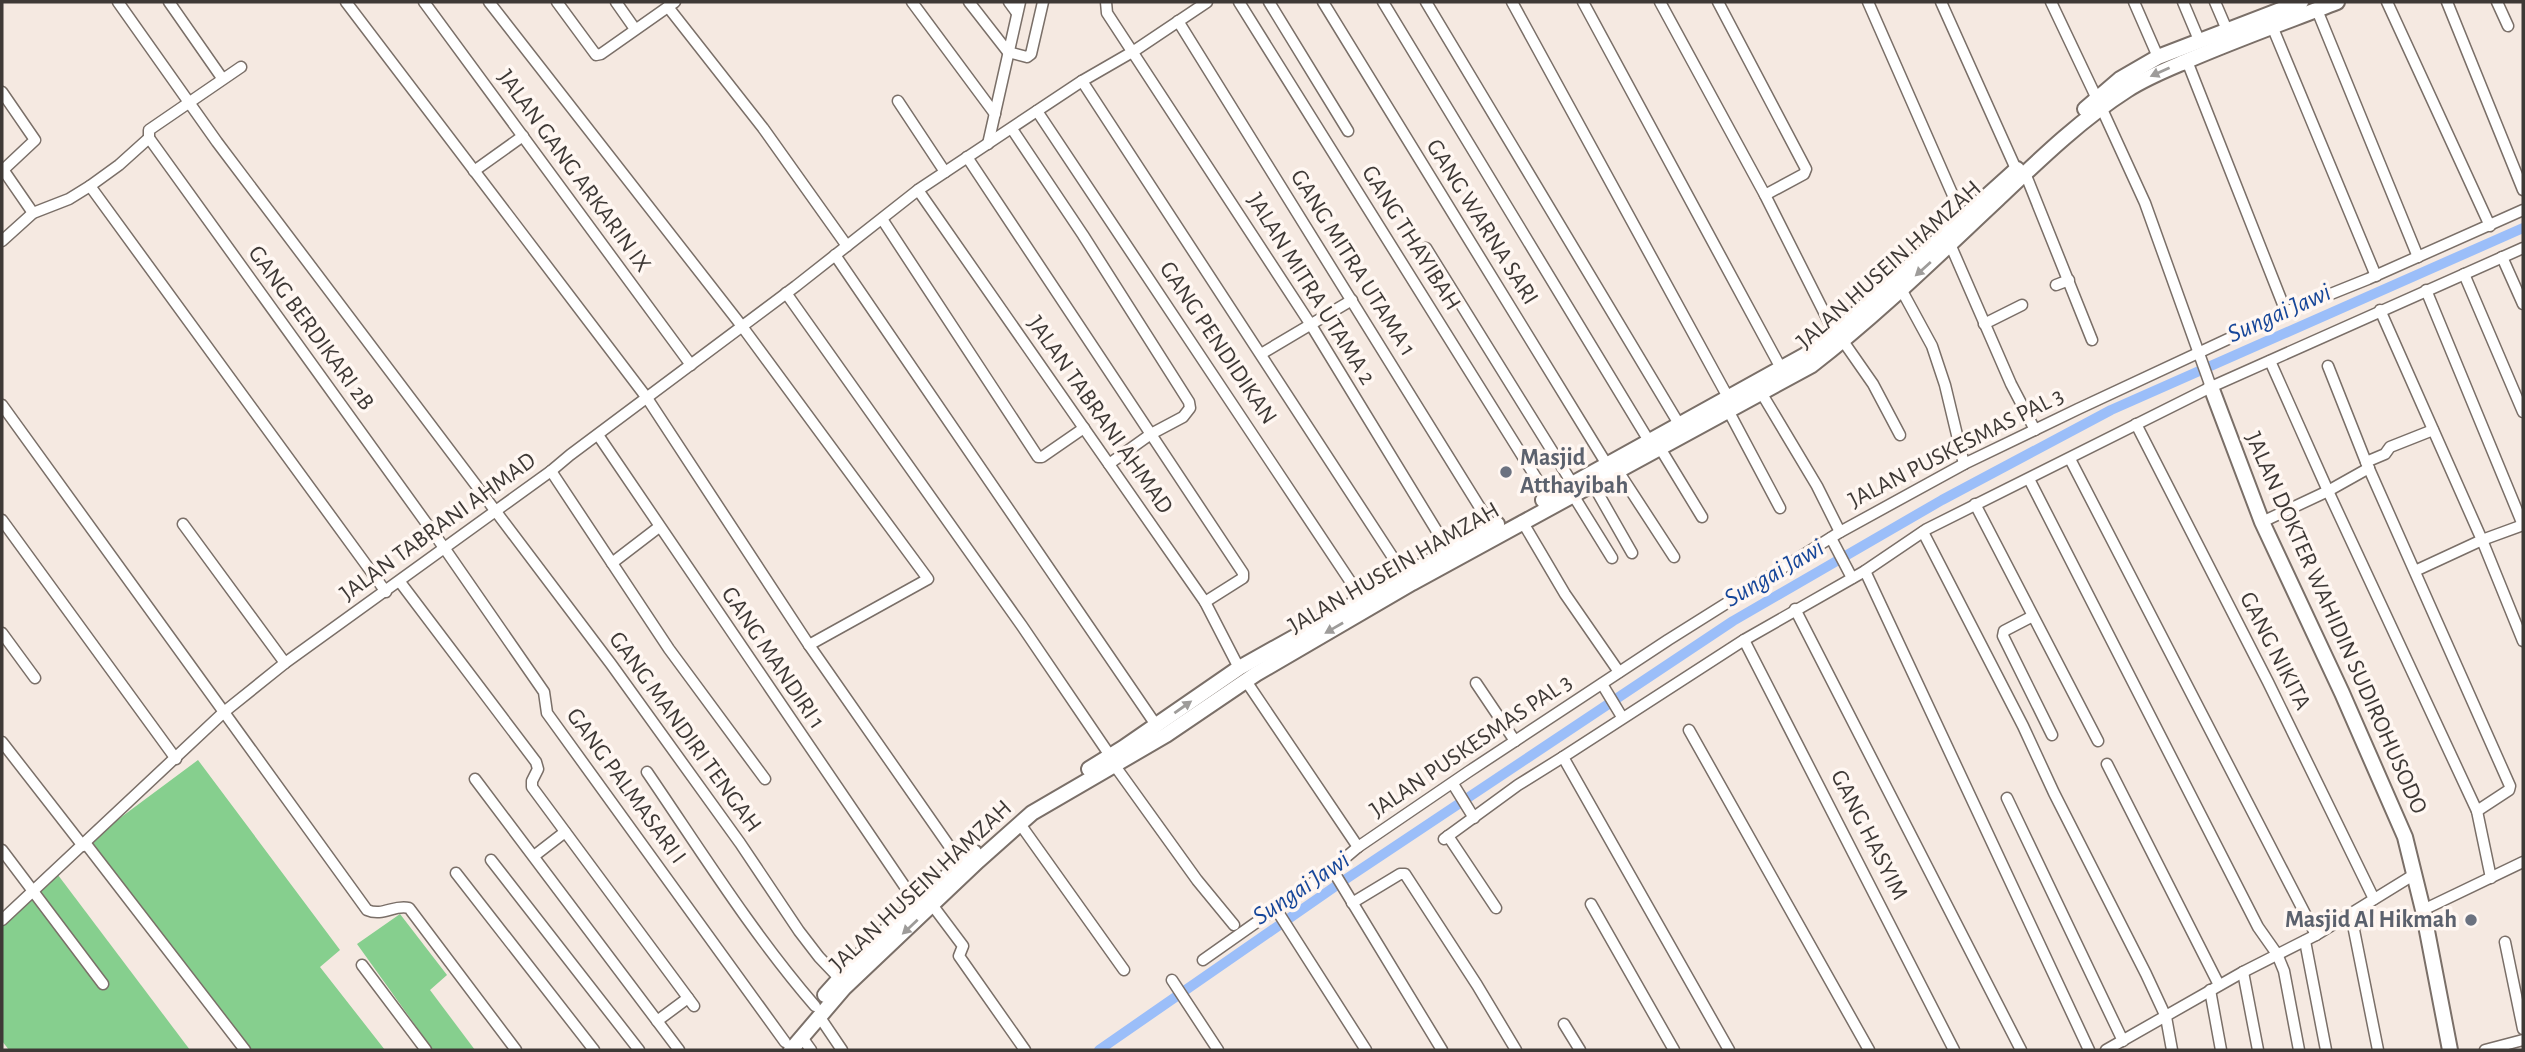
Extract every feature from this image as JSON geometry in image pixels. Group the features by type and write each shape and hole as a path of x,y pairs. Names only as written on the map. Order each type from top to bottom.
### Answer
{"street":[{"name":"GANG MANDIRI TENGAH","path":"118,2 217,142 611,664 799,931 839,978"},
{"path":"169,2 222,78"},
{"path":"345,2 647,398 809,645 961,863"},
{"name":"JALAN GANG ARKARIN IX","path":"424,2 691,365"},
{"path":"489,2 741,326 928,579 809,645"},
{"path":"557,2 596,55 671,4 847,246"},
{"path":"616,2 635,29"},
{"path":"912,2 995,114"},
{"path":"969,2 1008,52 1030,56 1042,2"},
{"path":"1009,2 1017,13"},
{"path":"988,144 1020,2"},
{"name":"JALAN MITRA UTAMA 2","path":"1106,2 1107,13 1311,325 1448,551"},
{"name":"JALAN TABRANI AHMAD","path":"2,920 224,712 285,663 551,471 918,190 1207,2"},
{"name":"GANG THAYIBAH","path":"1239,2 1548,497"},
{"path":"1269,2 1348,131"},
{"name":"GANG WARNA SARI","path":"1322,2 1612,467 1674,557"},
{"path":"1382,2 1654,445 1702,517"},
{"path":"1426,2 1679,424"},
{"path":"1512,2 1729,405 1780,509"},
{"path":"1583,2 1782,370"},
{"path":"1660,2 1839,337 1873,384 1900,435"},
{"path":"1718,2 1806,169 1804,174 1765,195"},
{"path":"1868,2 1962,216"},
{"path":"1941,2 2069,280 2092,340"},
{"name":"JALAN DOKTER WAHIDIN SUDIROHUSODO","path":"2051,2 2145,203 2198,354 2262,522 2405,837 2423,910 2450,1050"},
{"path":"2134,2 2158,57"},
{"path":"2183,2 2199,40"},
{"path":"2215,2 2227,30"},
{"name":"JALAN HUSEIN HAMZAH","path":"1654,445 1679,424 1762,394 1812,365 1962,216 2020,171 2099,103 2120,79 2158,57 2285,4 2301,2"},
{"name":"JALAN HUSEIN HAMZAH","path":"2099,103 2187,61 2337,2"},
{"path":"2387,2 2490,226"},
{"path":"2447,2 2523,190"},
{"path":"2497,2 2508,26"},
{"path":"2317,10 2418,257"},
{"name":"GANG MITRA UTAMA 1","path":"1178,21 1492,527"},
{"path":"2273,26 2376,276"},
{"path":"2187,61 2286,312"},
{"path":"2,241 33,213 69,199 119,165 149,134 190,101 241,67"},
{"path":"1082,81 1405,576"},
{"path":"2,92 35,140 2,169 33,213"},
{"path":"898,101 946,172"},
{"name":"GANG PENDIDIKAN","path":"1037,111 1362,598"},
{"path":"1012,129 1186,395 1190,408 1186,415 1152,434 1109,464"},
{"name":"GANG BERDIKARI 2B","path":"149,134 445,549"},
{"path":"474,171 523,136"},
{"path":"967,157 1243,573 1243,578 1205,602"},
{"name":"JALAN HUSEIN HAMZAH","path":"785,1047 801,1036 839,978 916,903 1020,824 1113,761 1156,725 1389,591 1522,522 1573,489 1729,405 1839,337 1901,289 1950,244 2020,171"},
{"path":"90,186 386,592"},
{"name":"JALAN TABRANI AHMAD","path":"918,190 1205,602 1242,675 1358,847"},
{"name":"JALAN PUSKESMAS PAL 3","path":"1203,960 1334,872 1358,847 1515,741 1604,687 1619,672 1835,538 1964,464 2286,312 2376,276 2523,210"},
{"path":"881,219 1038,457 1042,457 1084,428"},
{"path":"1950,244 1984,324 2035,430"},
{"path":"1426,248 1612,558"},
{"path":"1496,908 1446,837 1472,815 1563,757 1620,714 1851,575 1865,571 1923,532 1975,504 2211,387 2523,248"},
{"path":"835,255 1156,725"},
{"path":"2502,257 2523,304"},
{"path":"2465,274 2523,412"},
{"path":"2056,285 2069,280"},
{"path":"1901,289 1932,346 1945,385 1964,464"},
{"path":"2415,572 2482,540 2523,525 2426,290"},
{"path":"786,293 1022,626 1197,880 1234,925"},
{"path":"1261,354 1352,300"},
{"path":"1984,324 2022,305"},
{"path":"2380,310 2482,540 2523,641"},
{"path":"2270,361 2477,811 2491,878"},
{"path":"2328,366 2367,465 2510,786 2509,790 2477,811"},
{"path":"1762,394 1817,486 1851,575"},
{"path":"2,405 367,910 379,914 396,907 410,908 516,1050"},
{"name":"GANG NIKITA","path":"2136,424 2268,681 2374,899"},
{"path":"2262,522 2328,491 2385,454 2390,447 2433,430"},
{"name":"GANG MANDIRI 1","path":"598,435 916,903"},
{"path":"2070,459 2316,935"},
{"path":"551,471 692,680 765,779"},
{"path":"2029,479 2258,927 2277,954 2284,971 2299,1050"},
{"path":"1590,480 1632,553"},
{"name":"JALAN HUSEIN HAMZAH","path":"785,1047 817,1011 933,905 961,863 1027,806 1166,735 1242,675 1362,598 1389,591 1405,576 1448,551 1548,497 1573,489"},
{"path":"1975,504 2031,617 2098,741"},
{"path":"2,520 176,759"},
{"path":"1522,522 1565,594 1619,672"},
{"path":"183,524 285,663"},
{"path":"612,563 659,527"},
{"path":"1923,532 2146,974 2166,1017 2172,1050"},
{"name":"GANG PALMASARI I","path":"445,549 544,692 547,713 785,1047"},
{"path":"1865,571 2089,1050"},
{"path":"400,582 536,762 538,769 532,787 691,1002 657,1021"},
{"path":"1795,609 2021,1050"},
{"path":"2031,617 2004,631 2003,636 2053,735"},
{"path":"2,633 35,678"},
{"name":"GANG HASYIM","path":"1744,640 1954,1050"},
{"path":"1476,683 1515,741"},
{"path":"1604,687 1620,714"},
{"path":"1689,730 1869,1050"},
{"path":"2,742 245,1050"},
{"path":"1563,757 1729,1050"},
{"path":"2107,764 2215,988 2221,1050"},
{"path":"647,772 842,1050"},
{"path":"475,779 679,1050"},
{"path":"1453,784 1472,815"},
{"path":"2007,798 2123,1041"},
{"path":"1020,824 1124,970"},
{"path":"534,856 565,832"},
{"path":"2,850 103,984"},
{"path":"491,860 639,1050"},
{"path":"2423,910 2523,862"},
{"path":"1334,872 1442,1050"},
{"path":"456,873 594,1050"},
{"path":"1351,900 1400,874 1405,874 1516,1050"},
{"path":"2111,1049 2243,972 2351,915 2415,874"},
{"path":"1591,904 1674,1050"},
{"path":"933,905 963,946 959,956 1025,1050"},
{"path":"1278,912 1366,1050"},
{"path":"2351,915 2378,1050"},
{"path":"2305,941 2326,1050"},
{"path":"2505,942 2523,1029"},
{"path":"362,965 426,1050"},
{"path":"2243,972 2258,1050"},
{"path":"1175,984 1218,1050"},
{"path":"1564,1024 1580,1050"},
{"path":"801,1036 811,1050"},
{"path":"2485,1050 2523,1040"}],"green space":[{"path":"198,760 340,950 320,967 385,1050 248,1050 89,841"},
{"path":"58,875 190,1050 9,1050 2,1041 2,926"},
{"path":"400,914 447,975 430,990 475,1050 433,1050 357,944"}],"waterway":[{"name":"Sungai Jawi","path":"1099,1050 1343,881 1733,621 1942,500 2111,410 2523,228"}],"place":[{"name":"Masjid Atthayibah","path":"1506,472"},
{"name":"Masjid Al Hikmah","path":"2471,920"}]}
